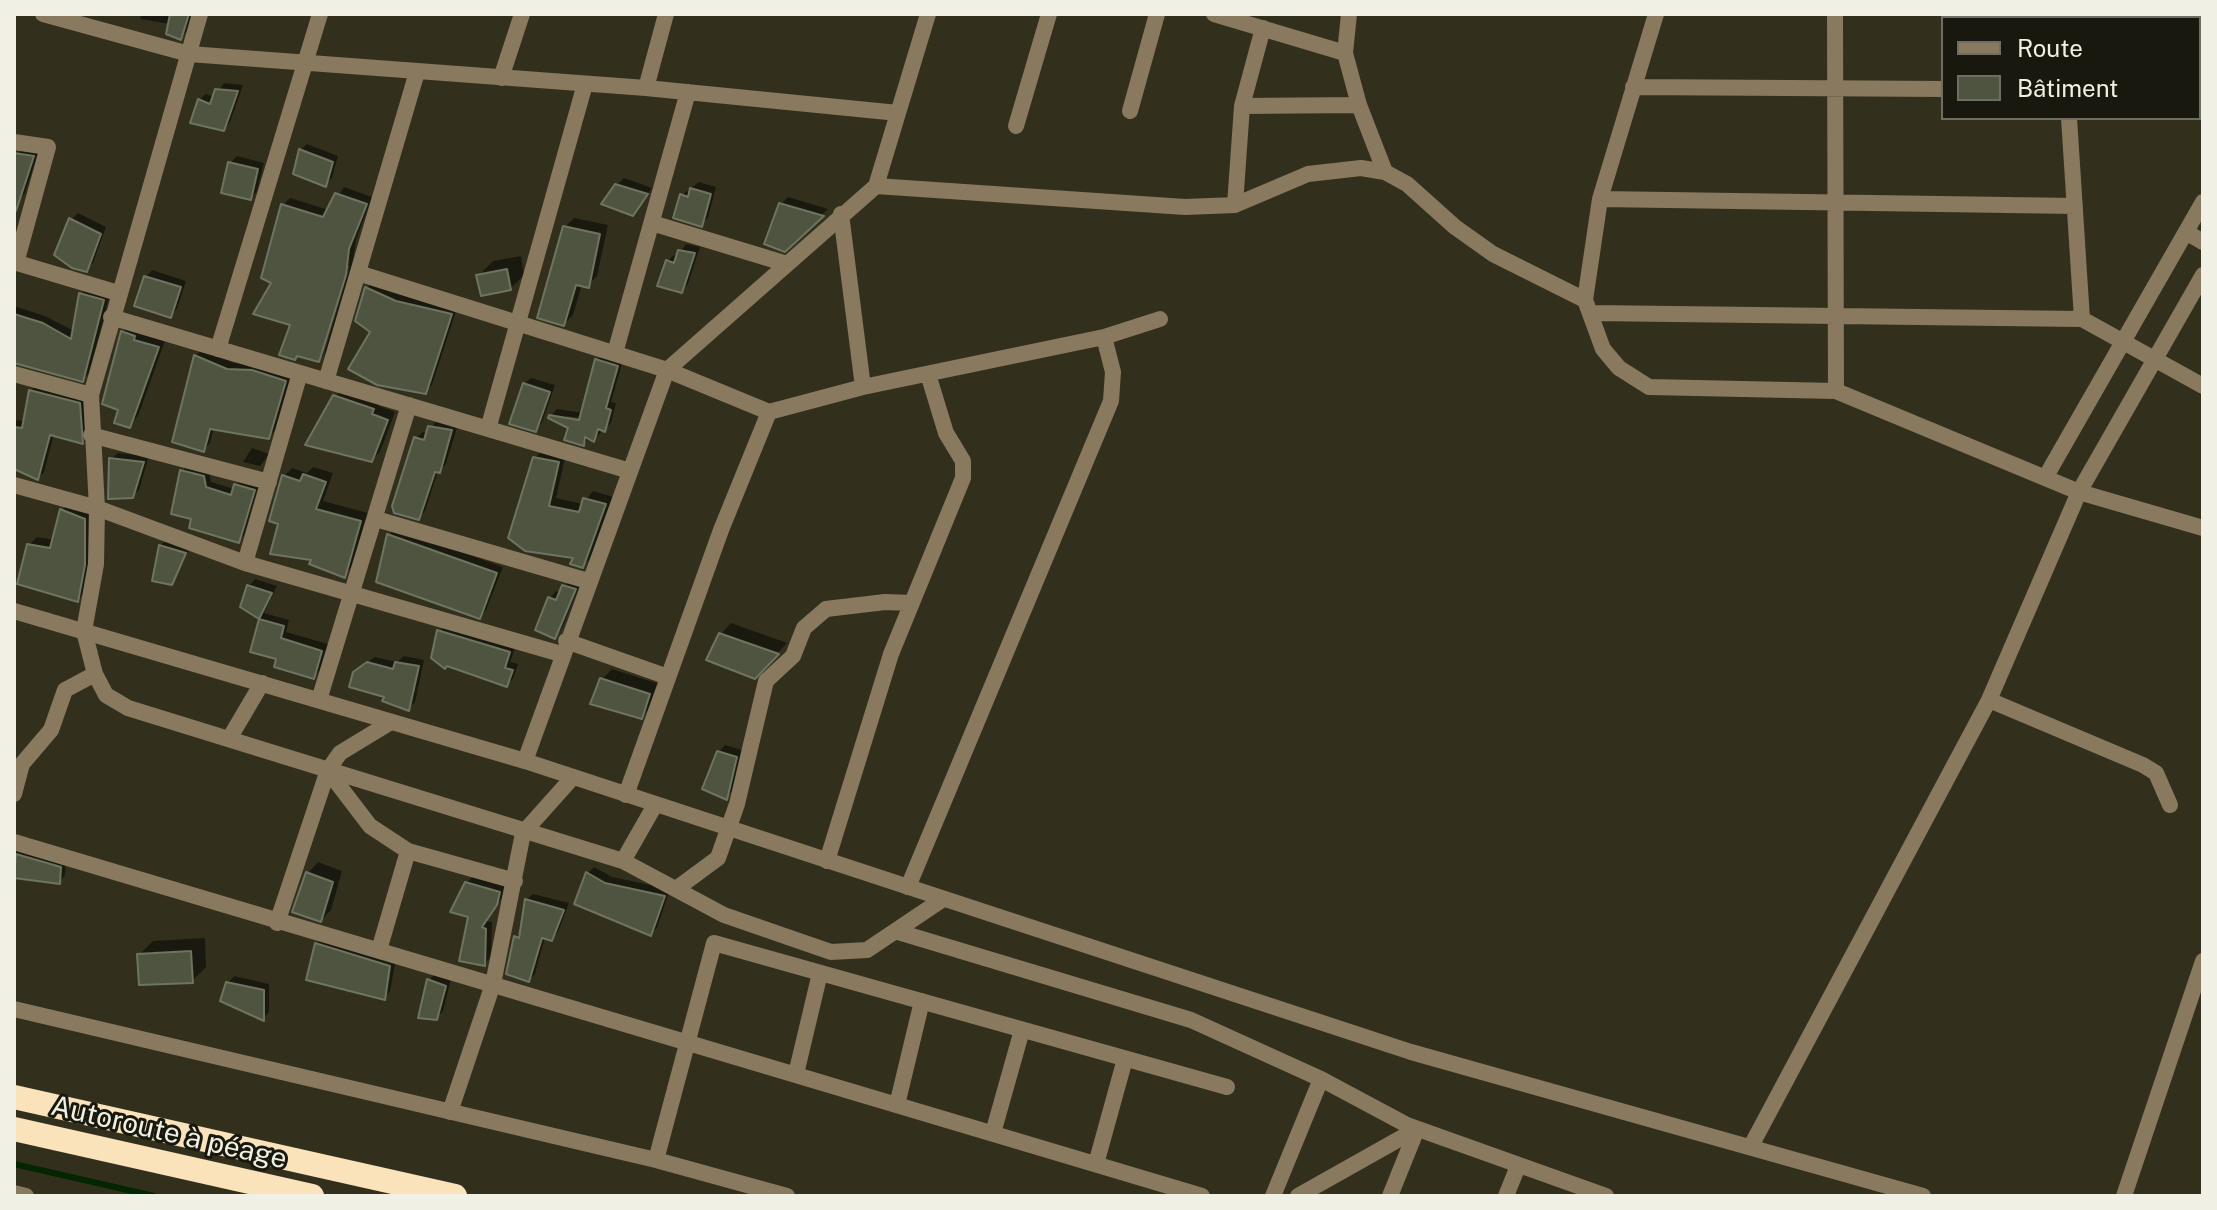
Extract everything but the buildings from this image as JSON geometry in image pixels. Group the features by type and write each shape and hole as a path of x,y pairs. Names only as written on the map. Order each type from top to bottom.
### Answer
{"highway":[{"path":"14,1097 455,1196"},
{"name":"Autoroute à péage","path":"14,1129 312,1196"}],"street":[{"path":"43,14 189,54 646,88 898,113"},
{"path":"200,14 91,395 97,508 96,564 84,631 95,674 106,695 128,708 523,833 623,861 724,915 831,952 867,950 943,899"},
{"path":"218,349 320,14"},
{"path":"501,78 522,14"},
{"path":"646,88 666,14"},
{"path":"525,761 667,370 876,186 928,14"},
{"path":"1016,126 1049,14"},
{"path":"1130,111 1157,14"},
{"path":"1214,14 1345,53"},
{"path":"1349,14 1345,53 1359,105 1385,172"},
{"path":"1656,14 1600,199 1588,307 1603,349 1619,368 1649,387 1836,391 2079,492 2200,522"},
{"path":"1835,14 1836,391"},
{"path":"1235,205 1242,106 1263,28"},
{"path":"326,381 417,72"},
{"path":"488,429 585,84"},
{"path":"1633,87 1941,89"},
{"path":"615,353 688,92"},
{"path":"1242,106 1359,105"},
{"path":"2069,120 2082,319"},
{"path":"14,142 48,147 15,262 118,293"},
{"path":"876,186 1185,207 1235,205 1308,174 1361,168 1385,172 1407,184 1455,227 1493,254 1588,307 1836,316 2082,319 2203,386"},
{"path":"1600,199 1835,200 2075,206"},
{"path":"2045,478 2203,202"},
{"path":"841,214 863,387"},
{"path":"652,223 787,264"},
{"path":"2186,232 2203,242"},
{"path":"358,273 667,370 769,412 863,387 1104,337 1160,319"},
{"path":"1751,1146 1989,700 2079,492 2203,275"},
{"path":"111,317 630,471"},
{"path":"908,887 1111,401 1113,372 1104,337"},
{"path":"245,563 300,373"},
{"path":"14,374 91,395"},
{"path":"827,861 891,654 963,478 963,461 946,433 928,374"},
{"path":"319,700 409,405"},
{"path":"626,795 721,530 769,412"},
{"path":"91,435 269,482"},
{"path":"14,485 97,508 245,563 668,677"},
{"path":"376,519 588,581"},
{"path":"676,889 718,858 737,804 766,681 793,656 804,628 826,609 885,602 912,603"},
{"path":"14,611 525,761 1411,1052 1923,1196"},
{"path":"14,794 22,764 51,730 65,690 95,674"},
{"path":"229,739 262,683"},
{"path":"1989,700 2143,765 2156,773 2170,805"},
{"path":"277,923 328,770 340,753 391,722"},
{"path":"328,770 370,826 408,851 515,881"},
{"path":"450,1112 493,984 523,833 573,777"},
{"path":"623,861 655,805"},
{"path":"14,842 277,923 379,950 1202,1196"},
{"path":"379,950 408,851"},
{"path":"895,931 1191,1020 1321,1079 1417,1129 1606,1196"},
{"path":"656,1160 714,943 1227,1087"},
{"path":"2124,1196 2203,961"},
{"path":"796,1074 820,973"},
{"path":"897,1105 922,1001"},
{"path":"14,1009 656,1160 787,1196"},
{"path":"993,1133 1022,1030"},
{"path":"1096,1164 1125,1059"},
{"path":"1273,1196 1321,1079"},
{"path":"1298,1196 1417,1129"},
{"path":"1390,1196 1417,1129"},
{"path":"1506,1196 1518,1166"}],"waterway":[{"path":"14,1164 154,1196"}]}
